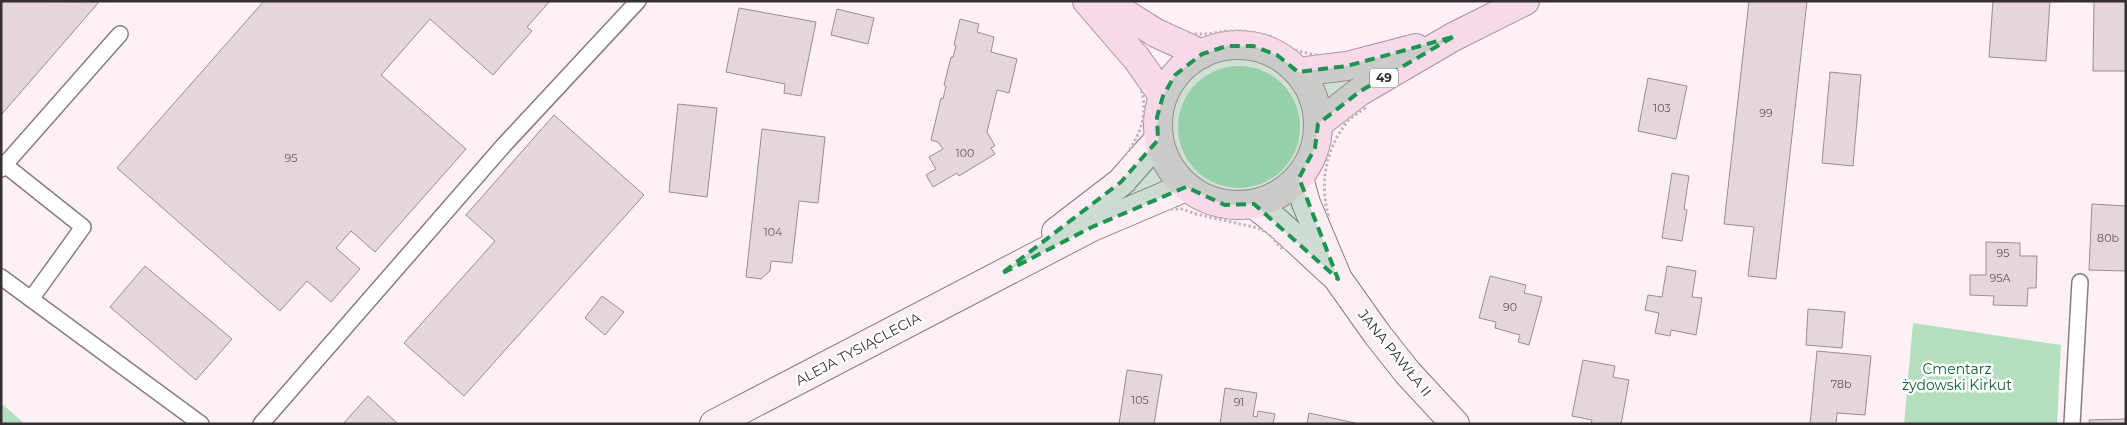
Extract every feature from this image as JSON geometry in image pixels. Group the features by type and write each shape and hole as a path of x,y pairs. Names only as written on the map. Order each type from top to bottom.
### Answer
{"main road":[{"path":"1088,1 1137,59 1163,96"},
{"path":"1105,1 1156,33 1202,54"},
{"name":"49","path":"1318,124 1359,92 1453,37 1525,1"},
{"name":"49","path":"1298,72 1347,66 1453,37"},
{"path":"1227,46 1253,46 1277,55 1298,72 1313,96 1318,124 1315,148 1306,169 1298,178 1278,195 1254,204 1240,206 1211,201 1198,196 1178,179 1165,161 1158,140 1157,117 1163,96 1174,75 1182,67 1202,54 1227,46"}],"street":[{"name":"ALEJA TYSIĄCLECIA","path":"1001,274 1122,182 1158,140"},
{"name":"JANA PAWŁA II","path":"1298,178 1305,231 1377,334 1407,372 1455,424"},
{"name":"ALEJA TYSIĄCLECIA","path":"714,424 1092,227 1186,187"},
{"name":"JANA PAWŁA II","path":"1254,204 1279,224 1305,231"}],"lane":[{"path":"261,424 504,145 638,1"},
{"path":"31,299 83,227 3,167 120,34"},
{"path":"1,277 201,424"},
{"path":"2072,424 2080,282"}],"path":[{"path":"1167,23 1191,34 1244,31 1270,36 1294,50 1320,56 1342,55 1365,108 1347,122 1330,154 1323,182 1328,215 1283,250 1268,233 1258,228 1182,209 1163,209 1148,216 1118,167 1135,143 1142,123 1144,100 1140,84 1131,70 1156,33 1167,23"}],"highlighted area":[{"path":"1453,37 1359,92 1318,124 1315,148 1299,178 1338,279 1254,204 1225,205 1186,187 1092,227 1001,274 1121,182 1158,140 1157,117 1163,96 1175,75 1202,54 1227,46 1253,46 1277,55 1298,72 1347,66"}],"green space":[{"path":"1239,66 1251,67 1262,71 1273,76 1282,84 1290,93 1295,104 1299,115 1299,139 1295,150 1290,161 1282,170 1273,178 1262,183 1251,187 1239,188 1227,187 1216,183 1205,178 1196,170 1188,161 1183,150 1179,139 1178,127 1179,115 1183,104 1188,93 1196,84 1205,76 1216,71 1227,67"},
{"name":"Cmentarz żydowski Kirkut","path":"1913,323 2061,345 2057,424 1904,424"},
{"path":"1,403 25,424 1,424"}],"building":[{"path":"1,1 99,2 1,115"},
{"path":"264,1 550,1 527,27 532,31 493,75 430,19 381,75 466,149 375,252 351,231 336,248 360,269 331,302 307,281 280,311 117,168"},
{"path":"1749,1 1807,1 1776,279 1748,276 1754,227 1724,224"},
{"path":"1993,1 2050,1 2046,61 1989,57"},
{"path":"2094,1 2126,1 2126,71 2093,71"},
{"path":"739,8 816,22 801,96 784,93 785,84 726,72"},
{"path":"837,9 874,18 868,44 831,35"},
{"path":"960,19 979,24 977,32 994,37 991,52 1017,59 1009,93 997,90 987,132 995,146 991,148 995,154 959,176 957,173 933,187 926,175 936,169 929,157 943,149 938,142 931,140 941,98 943,99 946,86 944,85 951,57 953,57 956,46 954,45"},
{"path":"1830,72 1861,75 1853,166 1822,163"},
{"path":"1648,78 1687,86 1676,139 1638,131"},
{"path":"678,104 717,108 707,197 669,192"},
{"path":"554,115 644,195 464,396 404,343 495,241 466,215"},
{"path":"762,129 825,137 818,203 799,201 792,263 771,261 770,271 761,279 746,277"},
{"path":"1672,173 1689,176 1684,209 1687,210 1682,241 1662,238"},
{"path":"2092,204 2126,206 2126,271 2089,270"},
{"path":"1986,242 2020,243 2020,256 2037,256 2036,288 2028,288 2027,306 1993,305 1994,296 1970,295 1970,275 1986,275"},
{"path":"145,266 232,339 196,380 110,307"},
{"path":"1667,266 1696,271 1692,297 1702,298 1696,335 1671,330 1670,336 1655,333 1659,313 1645,310 1648,295 1662,297"},
{"path":"1490,276 1526,285 1524,293 1542,297 1529,345 1518,342 1520,335 1495,328 1496,322 1479,318"},
{"path":"602,296 624,312 605,335 585,318"},
{"path":"1808,309 1845,312 1842,348 1806,345"},
{"path":"1817,351 1871,356 1865,415 1837,413 1836,424 1810,424"},
{"path":"1583,360 1615,366 1613,377 1629,380 1621,424 1591,424 1592,420 1572,416"},
{"path":"1127,370 1162,375 1154,424 1119,424"},
{"path":"1225,388 1257,393 1253,416 1257,417 1258,411 1275,414 1273,424 1220,424"},
{"path":"368,396 398,424 343,424"},
{"path":"1309,413 1355,423 1355,424 1307,424"},
{"path":"2126,419 2126,424 2090,424 2089,420"}]}
